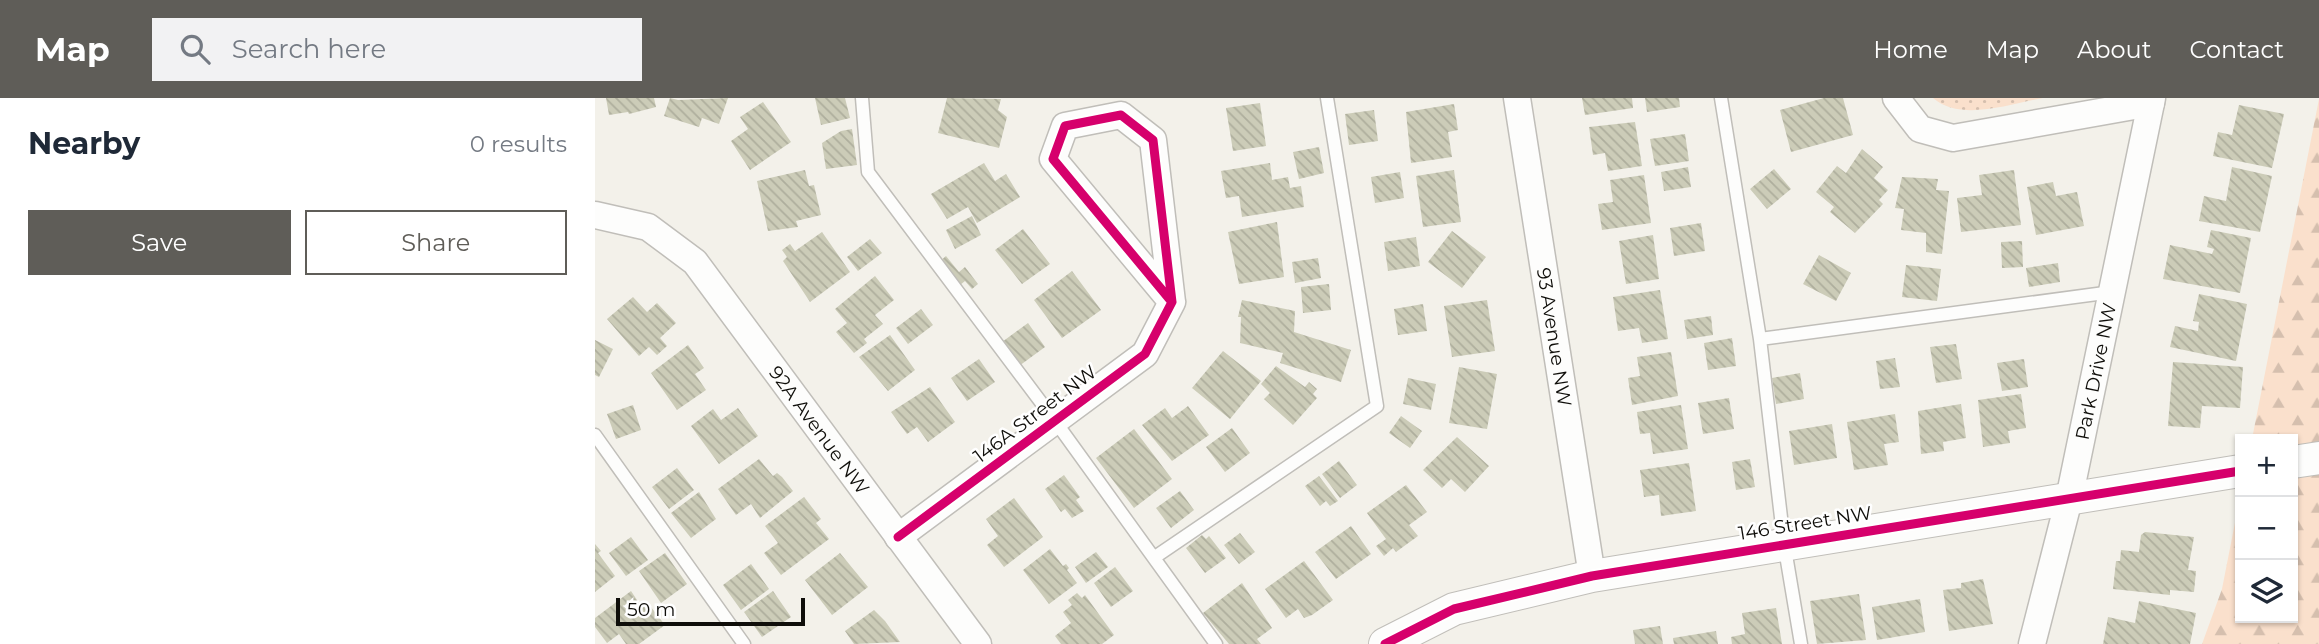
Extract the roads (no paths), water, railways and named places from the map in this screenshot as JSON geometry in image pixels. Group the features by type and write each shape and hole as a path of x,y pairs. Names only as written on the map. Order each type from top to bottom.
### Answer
{"street":[{"name":"93 Avenue NW","path":"1517,98 1592,576"},
{"path":"1896,98 1920,129 1953,138 2151,101"},
{"name":"Park Drive NW","path":"2032,644 2069,499 2151,101"},
{"path":"1121,115 1153,140 1172,302 1053,159 1065,126 1121,115"},
{"name":"92A Avenue NW","path":"595,215 648,227 695,262 978,644"},
{"name":"146A Street NW","path":"898,537 1145,354 1172,302"},
{"path":"2298,461 2319,458"},
{"name":"146 Street NW","path":"1385,644 1454,609 1592,576 2235,472"}],"lane":[{"path":"862,98 867,172 1055,421 1216,644"},
{"path":"1155,557 1377,406 1327,98"},
{"path":"1721,98 1760,340 1784,544 1801,644"},
{"path":"1760,340 2112,292"},
{"path":"595,435 744,644"}]}
